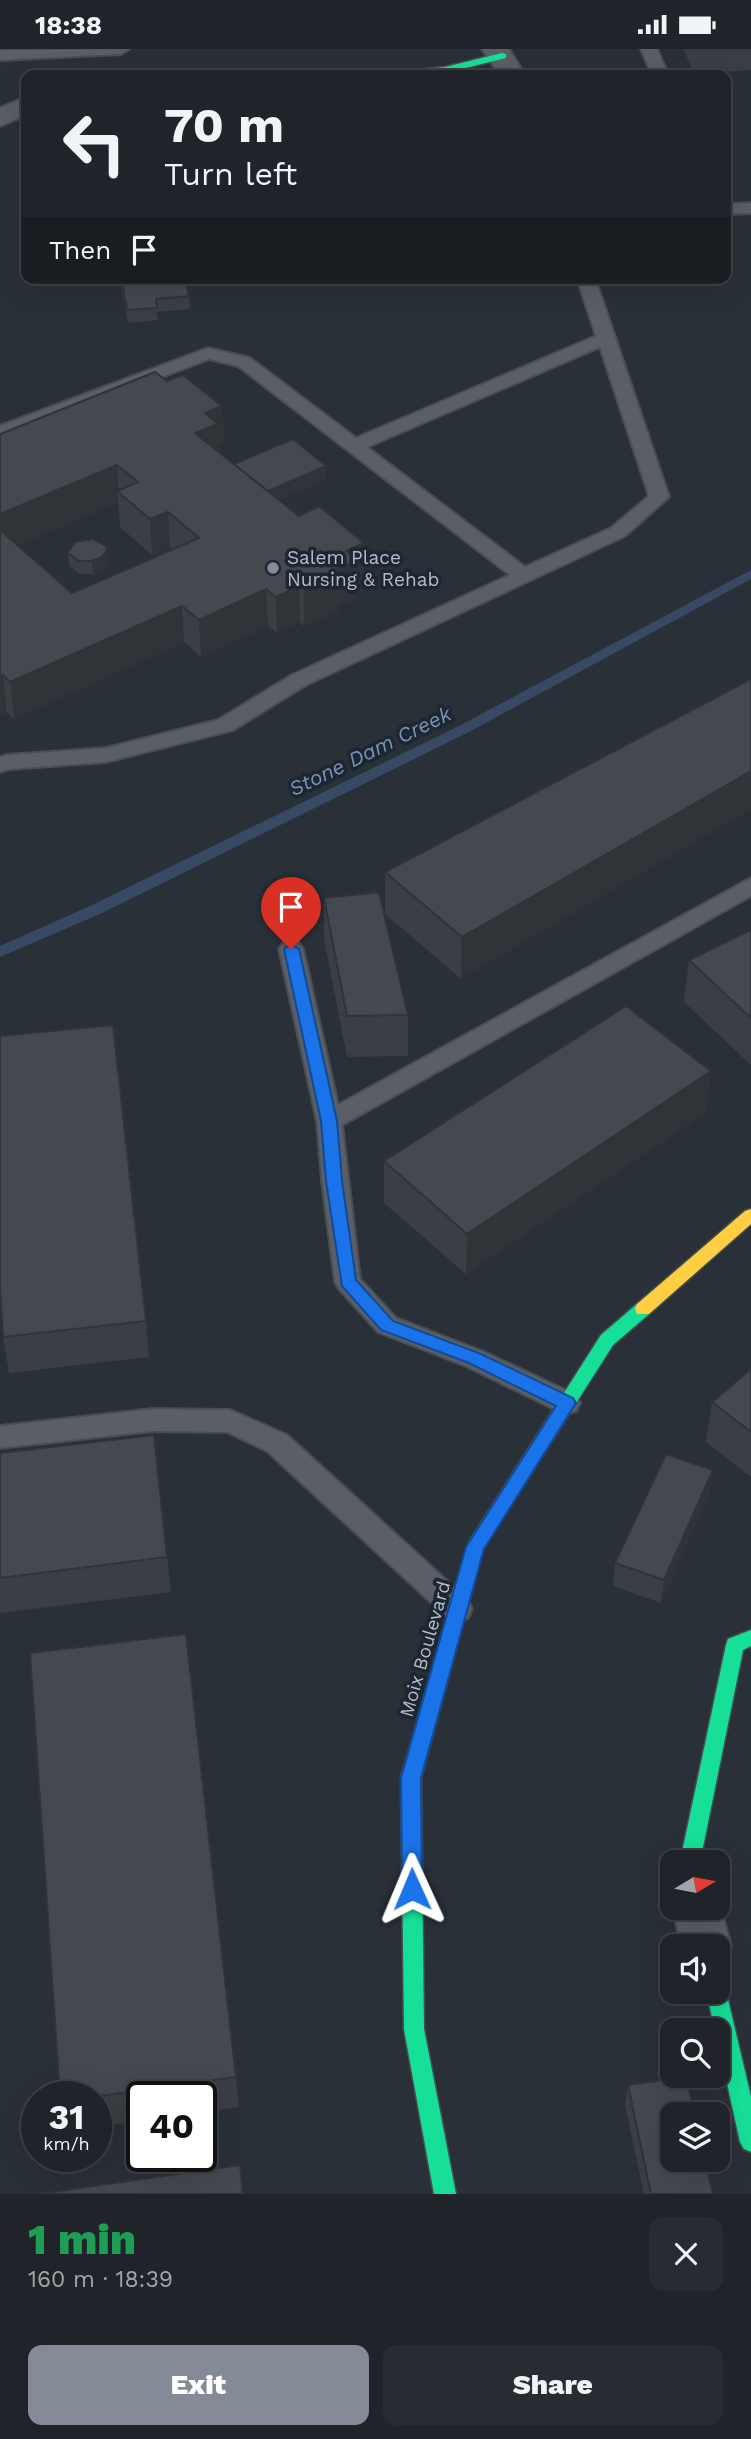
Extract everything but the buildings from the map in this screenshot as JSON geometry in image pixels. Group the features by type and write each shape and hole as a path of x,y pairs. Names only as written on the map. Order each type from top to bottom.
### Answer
{"street":[{"path":"445,70 503,60"},
{"path":"0,118 21,108"},
{"name":"Moix Boulevard","path":"445,2194 414,2029 411,1778 475,1547 607,1340 751,1215"},
{"path":"692,1850 735,1645 751,1638"},
{"path":"719,2004 751,2142"}],"lane":[{"path":"0,55 121,49"},
{"path":"649,49 658,70"},
{"path":"731,209 751,208"},
{"path":"0,765 8,762 106,755 225,725 299,680 618,532 659,497 588,284"},
{"path":"354,446 606,338"},
{"path":"0,433 208,353 244,362 524,576"},
{"path":"329,1121 751,886"},
{"path":"291,949 329,1121 348,1282 387,1325 475,1359 567,1403"},
{"path":"0,1437 153,1420 230,1420 277,1443 458,1609"}],"waterway":[{"name":"Stone Dam Creek","path":"0,952 95,910 462,730 751,574"}],"traffic: fast":[{"path":"445,70 502,56"},
{"path":"445,2194 414,2029 411,1778 475,1547 607,1340 643,1309"},
{"path":"692,1850 735,1645 751,1638"},
{"path":"719,2004 751,2142"}],"traffic: slow":[{"path":"643,1309 751,1215"}],"place":[{"name":"Salem Place Nursing & Rehab","path":"273,568"}],"route":[{"path":"291,949 329,1121 348,1282 387,1325 475,1359 567,1403 475,1547 411,1778 412,1889"}]}
